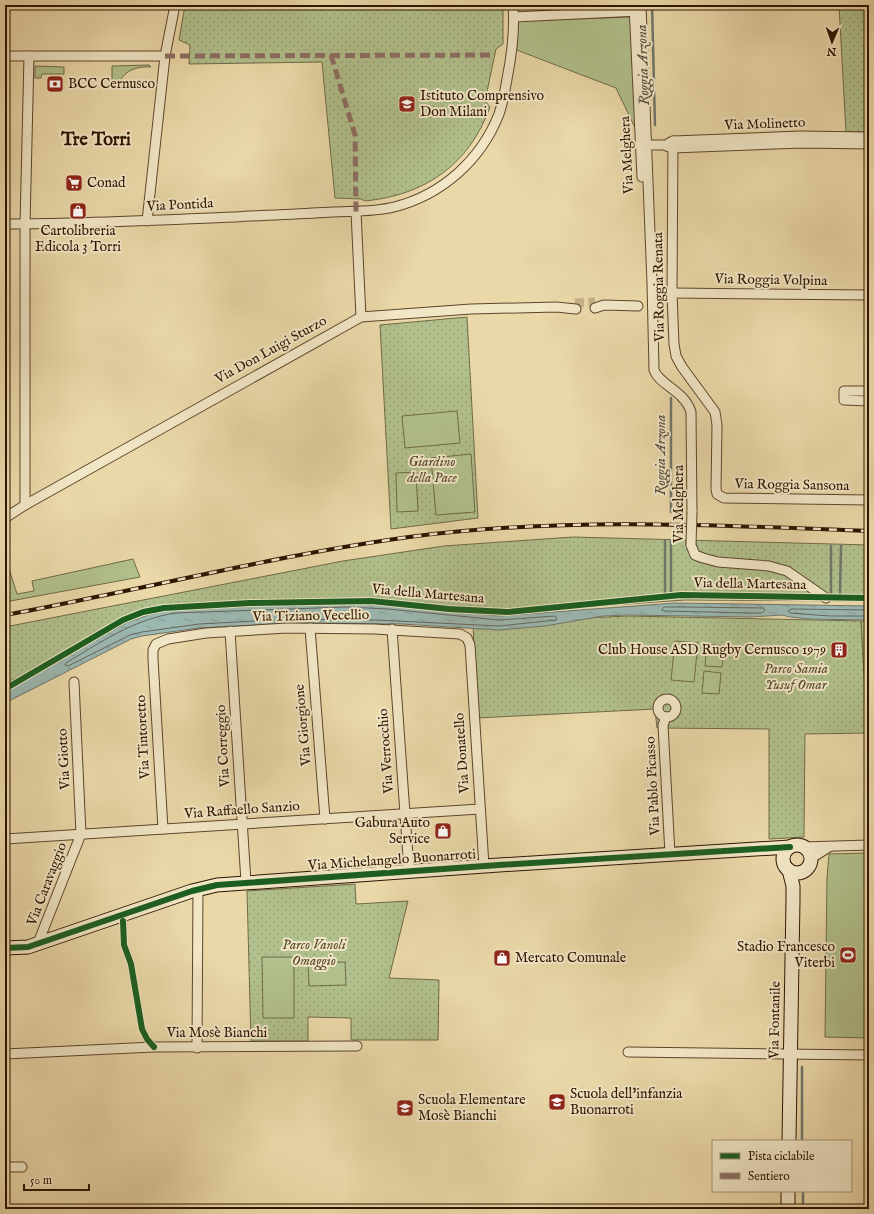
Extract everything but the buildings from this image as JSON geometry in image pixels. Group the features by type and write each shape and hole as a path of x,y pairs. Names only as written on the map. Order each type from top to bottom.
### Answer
{"street":[{"path":"147,221 164,56 175,5"},
{"name":"Via Pontida","path":"5,224 147,221 356,212 393,207 408,203 428,194 455,176 477,153 492,130 501,105 512,51 514,17 513,5"},
{"path":"514,17 638,8"},
{"name":"Via Melghera","path":"638,8 644,145 646,273 652,303 654,370 659,378 685,399 692,414 691,545 696,555 703,558 718,562 769,566 787,571 826,598"},
{"path":"5,56 164,56"},
{"path":"25,505 25,224 29,56"},
{"name":"Via Molinetto","path":"670,145 801,136 869,136"},
{"name":"Via Molinetto","path":"644,145 802,143 869,144"},
{"name":"Via Roggia Renata","path":"670,145 673,335 676,356 684,370 713,408 716,417 716,492"},
{"path":"356,212 360,318"},
{"name":"Via Roggia Volpina","path":"672,293 869,295"},
{"path":"598,305 638,306"},
{"name":"Via Don Luigi Sturzo","path":"5,518 25,505 360,318 471,309 575,306"},
{"path":"869,391 844,391 844,400 869,401"},
{"name":"Via Roggia Sansona","path":"716,492 719,496 724,498 869,500"},
{"name":"Via Tiziano Vecellio","path":"156,644 168,639 206,633 310,628 392,629 460,634 467,638"},
{"name":"Via Giorgione","path":"310,628 325,819"},
{"name":"Via Verrocchio","path":"392,629 408,871"},
{"name":"Via Correggio","path":"230,631 246,882"},
{"name":"Via Donatello","path":"467,638 470,645 484,866"},
{"name":"Via Tintoretto","path":"156,644 153,650 153,659 163,829"},
{"name":"Via Giotto","path":"74,682 81,834"},
{"name":"Via Pablo Picasso","path":"666,717 663,724 670,854"},
{"name":"Via Raffaello Sanzio","path":"5,839 480,809"},
{"name":"Via Caravaggio","path":"38,943 81,834"},
{"path":"803,847 809,853 810,859 808,866 795,871 785,866 787,852 795,845 803,847 829,847 869,845"},
{"path":"810,859 829,847"},
{"name":"Via Michelangelo Buonarroti","path":"5,948 24,948 198,889 217,885 763,848 787,852"},
{"name":"Via Fontanile","path":"789,1140 794,900 796,886 795,871"},
{"path":"197,1048 198,889"},
{"name":"Via Mosè Bianchi","path":"5,1054 154,1047 197,1048 357,1046"},
{"path":"628,1052 869,1055"},
{"path":"5,1167 22,1167"},
{"path":"788,1192 788,1209"}],"green space":[{"name":"Istituto Comprensivo Don Milani","path":"185,5 503,5 503,44 496,49 485,101 490,107 481,127 470,145 457,161 442,174 425,184 407,192 387,198 365,201 361,199 335,198 322,62 189,64 190,45 179,40"},
{"path":"839,5 869,5 869,132 846,132"},
{"path":"632,17 638,134 616,88 514,49 515,21"},
{"path":"149,65 151,67 140,67 126,73 117,87 112,87 112,66"},
{"path":"35,66 64,67 64,74 42,74 41,78 35,78"},
{"name":"Giardino della Pace","path":"467,317 478,518 391,529 380,325"},
{"path":"457,411 460,443 405,448 402,416"},
{"path":"471,454 475,512 436,515 431,458"},
{"path":"416,472 418,511 397,512 396,473"},
{"path":"573,537 869,545 869,601 685,600 513,612 389,601 157,606 123,617 21,676 5,683 5,627 343,561 444,546"},
{"path":"5,556 17,594 34,591 32,581 133,559 140,577 5,602"},
{"name":"Parco Samia Yusuf Omar","path":"628,616 861,621 868,733 805,734 804,837 769,839 769,729 657,728 655,709 477,718 473,623"},
{"path":"861,621 869,621 869,762"},
{"path":"675,641 698,643 694,682 671,680"},
{"path":"707,644 724,646 722,667 705,666"},
{"path":"704,671 721,673 719,694 702,693"},
{"name":"Stadio Francesco Viterbi","path":"869,853 869,1038 825,1037 827,878 829,854"},
{"name":"Parco Vanoli Omaggio","path":"355,884 356,904 408,901 389,978 439,980 438,1040 351,1040 351,1018 308,1017 308,1041 251,1041 247,891"},
{"path":"262,957 294,957 294,1018 263,1018"},
{"path":"345,962 346,985 309,986 308,963"}],"water":[{"path":"347,603 388,605 499,616 675,603 869,606 869,620 810,619 782,615 751,617 627,615 603,616 545,626 499,630 402,624 294,623 199,628 142,636 131,639 5,703 5,692 126,623 148,615 175,609"}],"waterway":[{"name":"Roggia Arzona","path":"652,5 655,125"},
{"name":"Roggia Arzona","path":"671,398 671,512"},
{"path":"665,540 665,593"},
{"name":"Roggia Arzona","path":"671,540 671,592"},
{"path":"831,546 831,593"},
{"path":"840,593 841,546"},
{"path":"802,1067 802,1140"},
{"path":"803,1192 803,1209"}],"tunnel":[{"path":"575,303 595,302"}],"railway":[{"path":"5,615 373,542 466,531 524,527 639,524 869,531"}],"marked path":[{"path":"331,55 355,135 356,212"},
{"path":"165,56 495,55"}],"cycle path":[{"name":"Via della Martesana","path":"5,689 123,620 143,612 164,608 250,603 371,601 449,609 507,612 681,595 869,598"},
{"path":"5,948 28,947 192,891 217,885 499,865 790,847"},
{"path":"123,921 124,945 131,964 142,1029 147,1039 154,1047"}],"place":[{"name":"BCC Cernusco","path":"55,84"},
{"name":"Istituto Comprensivo Don Milani","path":"407,104"},
{"name":"Conad","path":"74,183"},
{"name":"Cartolibreria Edicola 3 Torri","path":"78,211"},
{"name":"Club House ASD Rugby Cernusco 1979","path":"839,650"},
{"name":"Gabura Auto Service","path":"443,831"},
{"name":"Stadio Francesco Viterbi","path":"848,955"},
{"name":"Mercato Comunale","path":"502,958"},
{"name":"Scuola dell'infanzia Buonarroti","path":"557,1102"},
{"name":"Scuola Elementare Mosè Bianchi","path":"405,1108"}],"district":[{"name":"Tre Torri","path":"96,140"}]}
